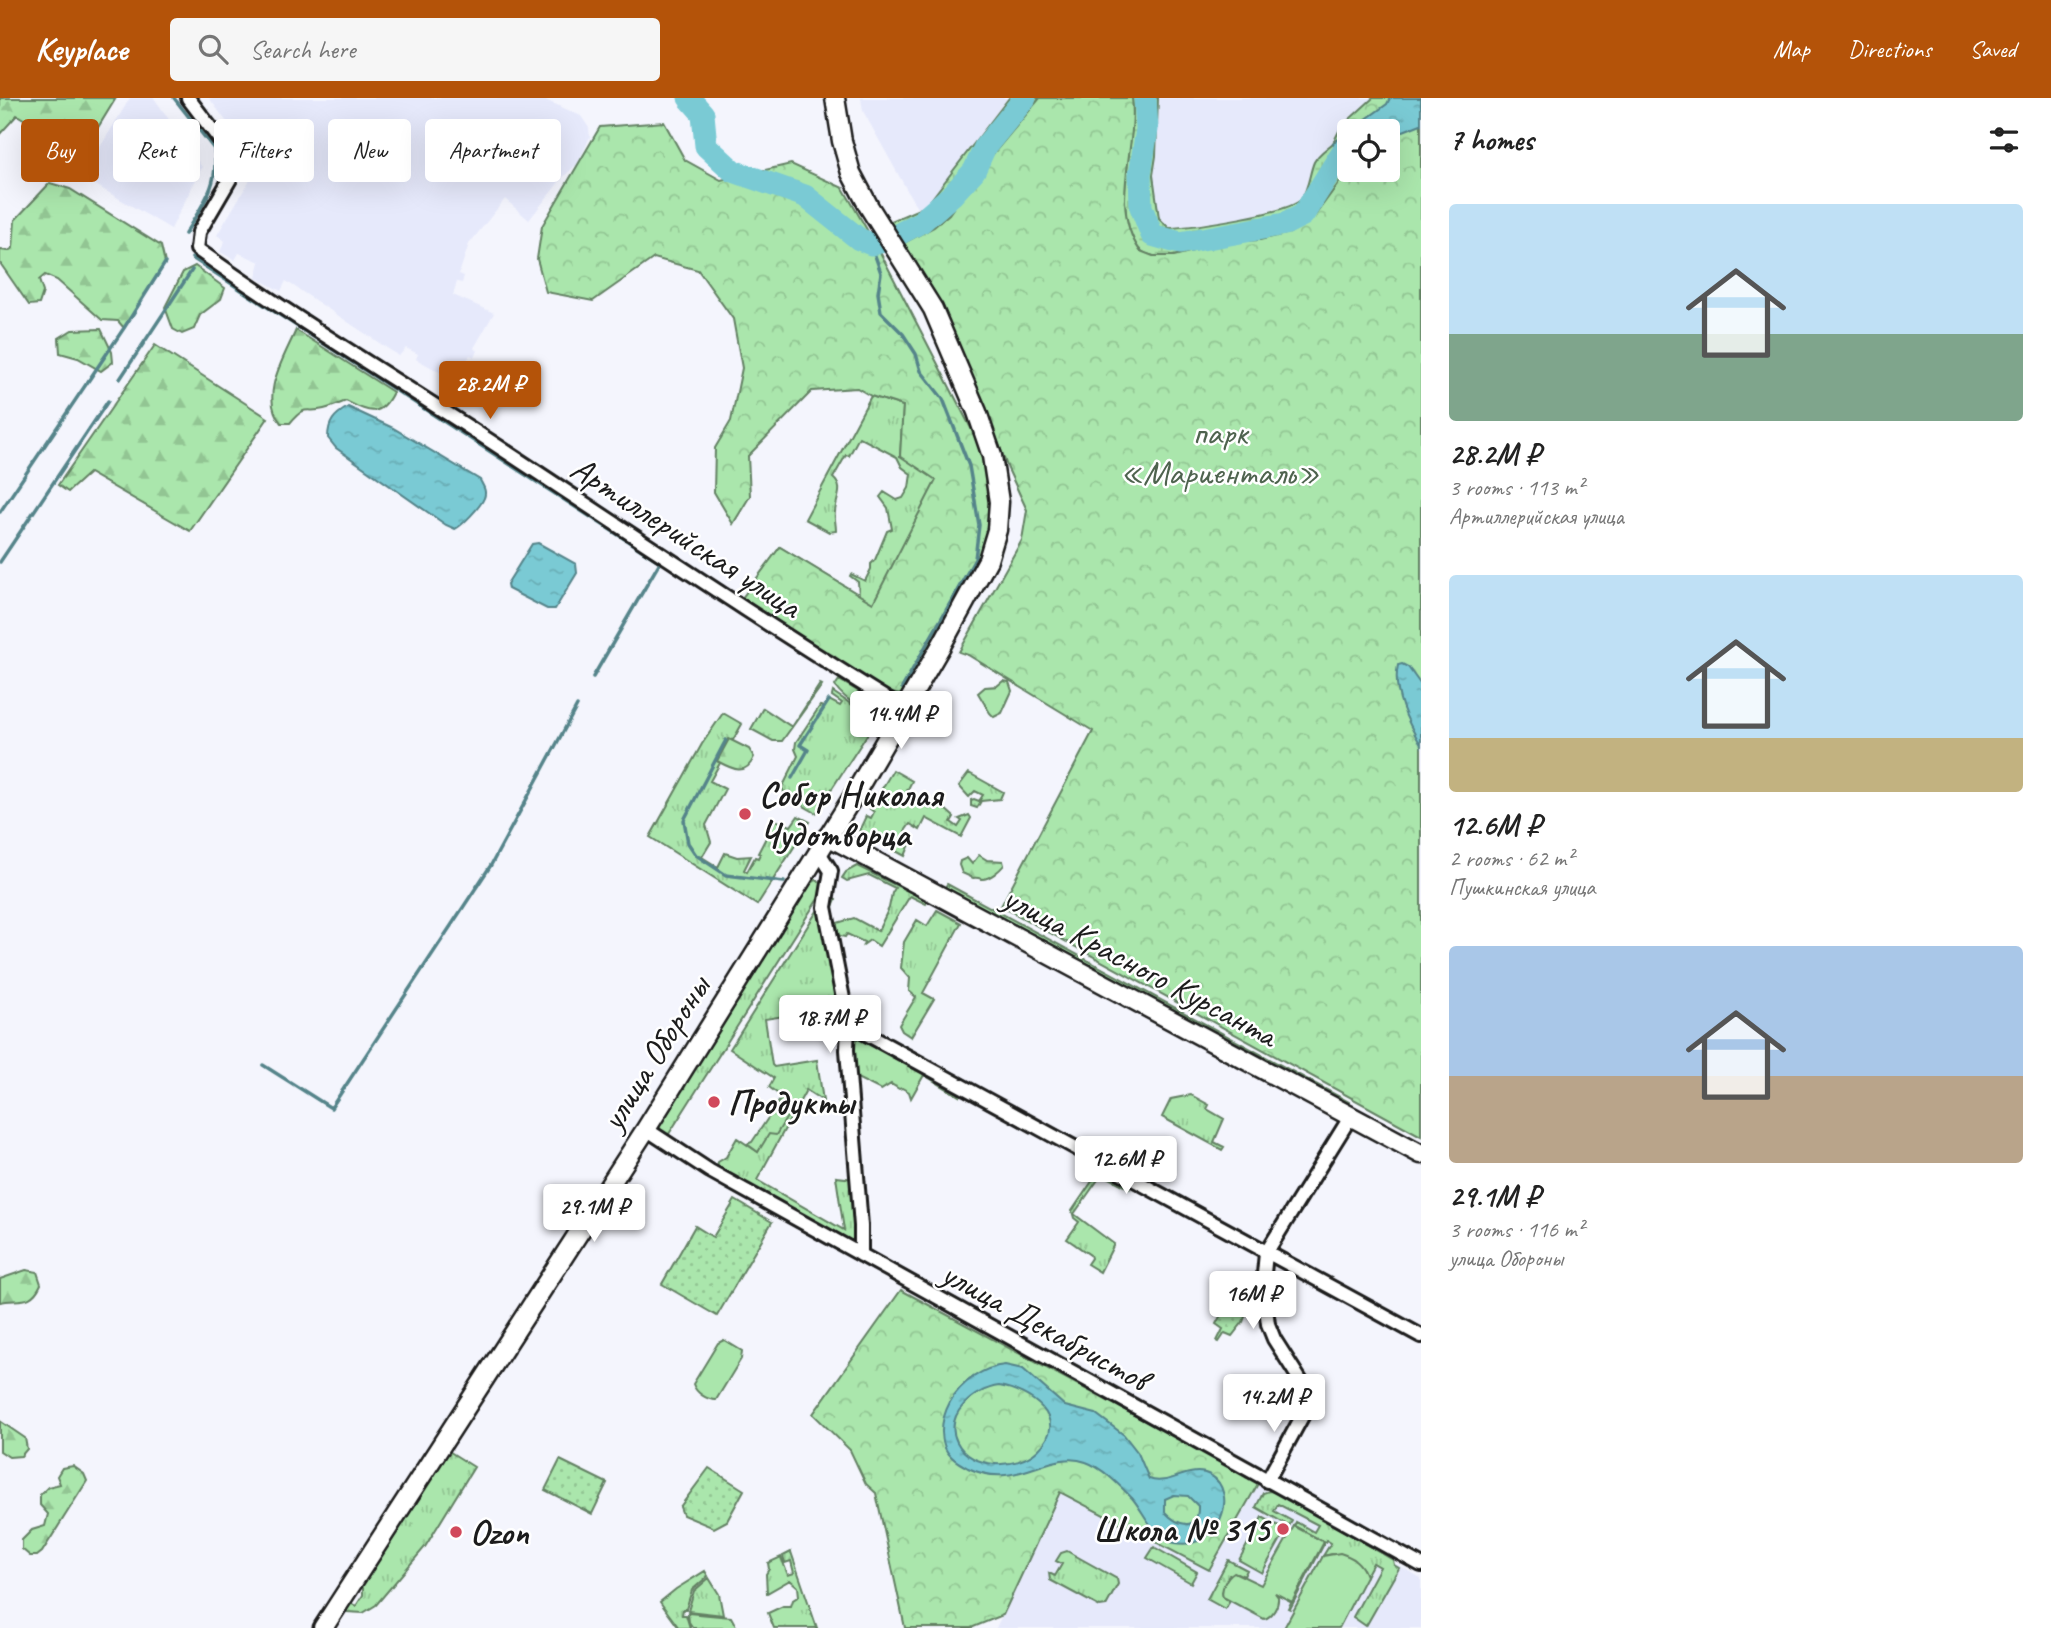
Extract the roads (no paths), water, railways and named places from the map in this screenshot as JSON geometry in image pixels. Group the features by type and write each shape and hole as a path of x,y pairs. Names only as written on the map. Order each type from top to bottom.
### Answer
{"street":[{"name":"Артиллерийская улица","path":"188,98 223,144 229,160 230,179 199,232 197,249 283,309 733,602 904,709"},
{"name":"улица Обороны","path":"323,1628 646,1129 823,844 942,646 988,560 997,530 998,492 992,456 977,412 933,309 869,207 847,162 835,98"},
{"path":"823,844 831,872 825,907 848,1024 847,1050 862,1255"},
{"name":"улица Красного Курсанта","path":"823,844 1421,1154"},
{"path":"848,1024 1421,1336"},
{"path":"1267,1481 1305,1411 1308,1399 1307,1391 1274,1339 1268,1324 1263,1284 1266,1253 1346,1124 1348,1114"},
{"name":"улица Декабристов","path":"646,1129 710,1171 1421,1565"}],"water":[{"path":"1390,98 1421,98 1421,124 1400,132 1400,119 1366,119 1387,104"},
{"path":"348,407 393,428 480,480 485,493 479,506 455,529 336,448 328,438 329,428 336,416"},
{"path":"538,543 576,564 577,573 555,609 547,609 508,589 507,584 532,544"},
{"path":"1398,665 1408,667 1421,685 1421,745 1406,717 1399,696 1397,675"},
{"path":"997,1366 1023,1369 1065,1406 1096,1414 1124,1435 1138,1453 1149,1479 1164,1480 1195,1472 1210,1475 1219,1483 1224,1494 1221,1518 1214,1529 1204,1538 1191,1543 1167,1541 1155,1531 1122,1488 1105,1473 1086,1462 1059,1460 1018,1473 1002,1475 986,1474 955,1460 945,1448 942,1436 947,1408 966,1382","holes":["999,1386 1033,1400 1048,1417 1050,1427 1047,1438 1038,1450 1029,1457 1007,1464 983,1462 973,1458 957,1442 954,1432 954,1422 964,1405 980,1392","1174,1495 1188,1496 1198,1506 1195,1520 1191,1523 1181,1523 1165,1512 1165,1499"]}],"waterway":[{"path":"174,98 214,149 212,184 185,234"},
{"path":"689,98 703,114 706,146 733,171 805,196 859,239 871,244 888,240 921,222 953,194 974,171 985,147 1025,98"},
{"path":"1145,98 1147,129 1140,174 1141,207 1152,235 1180,243 1285,224 1303,215 1337,161"},
{"path":"871,244 881,273 878,293 881,312 903,334 916,354 921,371 943,399 969,466 979,525 975,559 902,688"},
{"path":"192,258 660,562 593,677"},
{"path":"0,512 165,263"},
{"path":"120,379 192,270"},
{"path":"0,562 108,401"},
{"path":"792,778 808,750 800,745 829,700"},
{"path":"263,1065 331,1108 491,865 577,706"},
{"path":"726,740 684,820 688,843 696,855 726,875 784,882"}],"place":[{"name":"Собор Николая Чудотворца","path":"745,814"},
{"name":"Продукты","path":"714,1102"},
{"name":"Школа № 315","path":"1283,1529"},
{"name":"Ozon","path":"456,1532"}],"park label":[{"name":"парк «Мариенталь»","path":"1220,452"}]}
